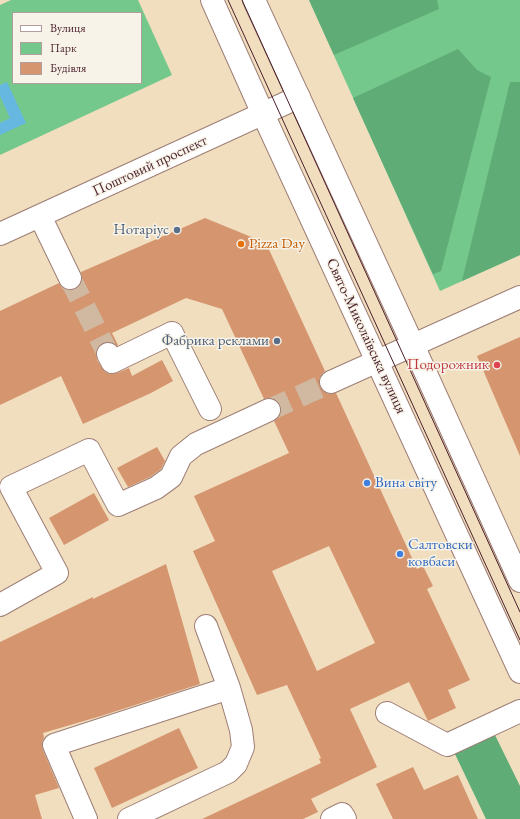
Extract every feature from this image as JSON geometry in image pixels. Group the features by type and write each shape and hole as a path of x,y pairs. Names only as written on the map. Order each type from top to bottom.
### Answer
{"main road":[{"name":"Свято-Миколаївська вулиця","path":"212,0 520,672"},
{"path":"254,0 520,580"},
{"name":"Поштовий проспект","path":"0,234 263,114 299,96"},
{"path":"40,216 70,278"},
{"path":"331,382 520,297"},
{"path":"108,354 112,362 172,333 210,409"},
{"path":"0,605 57,573 11,487 89,450 118,505 156,488 170,477 181,456 196,444 269,410"},
{"path":"129,819 228,772 236,764 243,747 241,730 229,688 206,626"},
{"path":"86,819 54,745 229,688"},
{"path":"387,713 447,745 520,711"},
{"path":"332,819 342,814 345,819"}],"green space":[{"path":"11,0 138,0 172,75 0,155 0,5"},
{"path":"309,0 520,0 520,255 440,291"},
{"path":"309,0 437,0 439,9 334,55"},
{"path":"458,49 477,70 491,77 441,271 433,274 353,98"},
{"path":"510,82 520,82 520,255 462,281"},
{"path":"494,733 520,786 520,819 486,819 454,752"}],"water":[{"path":"7,82 26,123 0,135 0,123 10,118 0,96 0,85"}],"building":[{"path":"205,218 266,243 325,371 319,380 320,387 324,392 329,394 336,393 417,569 423,566 433,586 427,589 470,680 448,690 456,708 428,721 409,682 350,709 377,767 311,799 318,812 303,819 202,819 321,763 319,759 321,758 287,685 257,695 193,551 215,541 194,496 289,453 274,421 279,417 281,411 280,404 276,400 270,398 264,399 222,309 186,298 112,333 118,345 117,346 109,342 103,343 98,347 96,353 97,360 105,372 112,374 129,368 132,376 162,360 173,381 151,393 83,424 61,376 0,405 0,311 59,283 63,289 75,289 81,285 81,272","holes":["329,546 375,643 317,671 272,571"]},
{"path":"520,337 520,456 477,356"},
{"path":"157,447 165,461 161,469 150,477 128,487 117,468"},
{"path":"94,493 109,520 64,545 49,518"},
{"path":"166,564 200,684 43,733 43,750 59,788 35,795 42,819 0,819 0,642"},
{"path":"179,728 198,768 112,808 94,768"},
{"path":"413,767 424,790 458,775 478,819 393,819 376,784"}],"tunnel":[{"path":"70,278 108,354"},
{"path":"269,410 331,382"}],"tram line":[{"path":"228,0 520,640"},
{"path":"242,0 520,612"}],"place":[{"name":"Нотаріус","path":"177,230"},
{"name":"Pizza Day","path":"241,244"},
{"name":"Фабрика реклами","path":"277,341"},
{"name":"Подорожник","path":"497,365"},
{"name":"Вина світу","path":"367,483"},
{"name":"Салтовски ковбаси","path":"400,554"}]}
